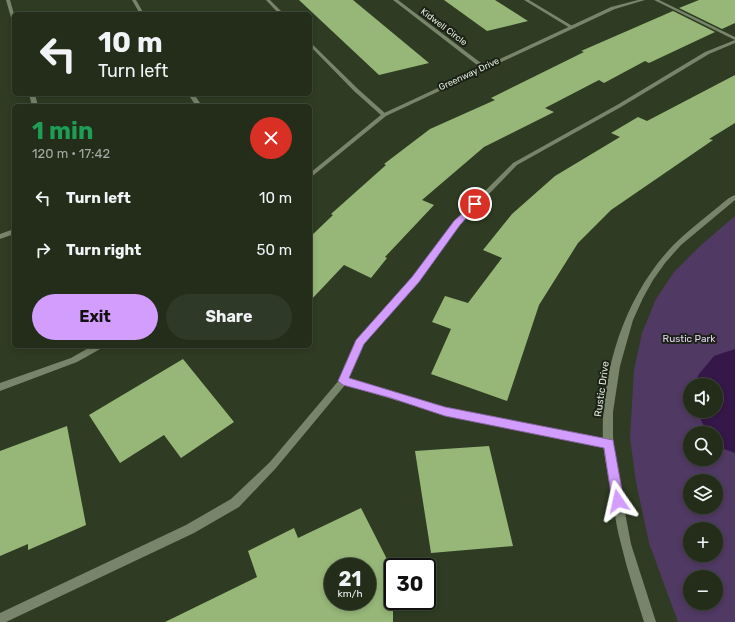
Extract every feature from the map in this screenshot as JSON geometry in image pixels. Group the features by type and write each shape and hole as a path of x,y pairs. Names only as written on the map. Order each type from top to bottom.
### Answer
{"street":[{"path":"8,0 12,14"},
{"path":"134,0 141,12"},
{"path":"268,0 280,12"},
{"name":"Kidwell Circle","path":"394,0 484,67"},
{"path":"526,0 572,27"},
{"name":"Greenway Drive","path":"312,174 384,114 613,8 643,0"},
{"path":"656,0 735,40"},
{"path":"0,619 190,529 234,503 273,465 343,381 360,342 416,280 457,223 515,164 619,106 707,53 735,40"},
{"path":"312,45 356,90 384,114"},
{"name":"Rustic Drive","path":"650,622 626,544 609,444 608,434 616,364 623,335 646,284 662,260 735,197"},
{"path":"0,237 12,233"},
{"path":"0,387 74,360 95,348"},
{"path":"343,381 445,411 609,444"}],"green space":[{"name":"Rustic Park","path":"735,216 735,368 723,384 723,378 683,378 683,418 723,418 723,403 735,431 735,622 678,622 649,543 636,482 630,438 634,370 642,333 656,299 674,272 700,246"}],"shaded area":[{"path":"735,368 735,431 723,403 723,384"}],"building":[{"path":"299,0 353,0 429,63 379,75"},
{"path":"444,0 495,0 528,21 487,31"},
{"path":"699,0 735,0 735,23 722,29 679,8"},
{"path":"673,11 715,32 649,63 645,61 604,83 599,80 545,108 554,112 484,147 422,200 434,205 385,257 387,258 371,278 344,265 312,299 312,235 333,215 331,214 386,165 384,164 430,129 495,100 491,98 584,52 581,51"},
{"path":"735,75 735,123 709,139 713,140 611,210 578,243 539,305 507,401 431,374 451,329 432,322 445,296 468,303 502,258 483,250 512,214 555,176 620,137 611,133 638,117 647,121"},
{"path":"183,359 234,422 181,458 164,435 120,463 89,415"},
{"path":"67,426 86,525 28,550 28,544 0,556 0,451"},
{"path":"489,446 513,546 431,553 415,451"},
{"path":"361,508 386,558 384,558 384,610 393,610 393,622 165,622 257,577 248,551 294,528 298,538"}],"waterway":[{"path":"735,374 721,392 735,425"}],"route":[{"path":"475,204 457,223 416,280 360,342 343,381 445,411 609,444 618,501"}]}
